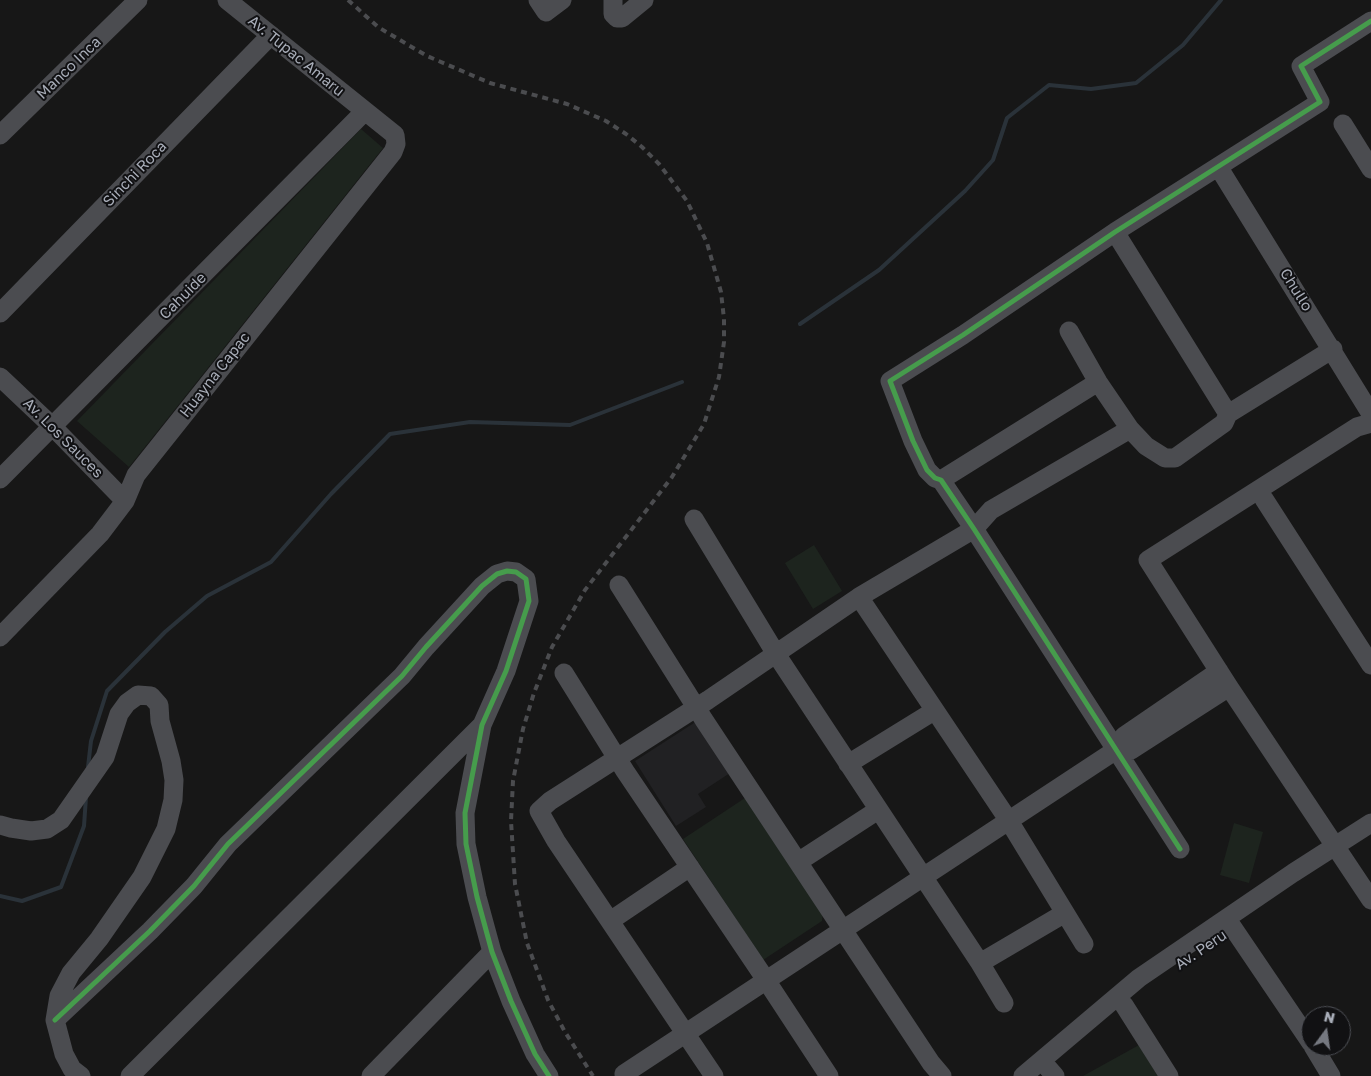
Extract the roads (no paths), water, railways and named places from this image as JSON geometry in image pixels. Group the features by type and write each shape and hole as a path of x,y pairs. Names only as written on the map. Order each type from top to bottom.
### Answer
{"street":[{"name":"Manco Inca","path":"0,135 138,0"},
{"name":"Av. Tupac Amaru","path":"227,0 365,111"},
{"path":"538,0 546,12 562,0"},
{"path":"613,0 613,14 617,18 622,18 644,0"},
{"path":"1180,849 974,529 941,480 935,478 927,470 913,441 890,381 964,335 1114,232 1219,168 1320,102 1300,66 1371,21"},
{"name":"Sinchi Roca","path":"0,313 271,35"},
{"name":"Cahuide","path":"0,480 365,111"},
{"name":"Huayna Capac","path":"0,637 100,534 125,501 136,475 393,152 396,144 395,135 365,111"},
{"path":"1343,124 1371,169"},
{"name":"Chullo","path":"1219,168 1371,414"},
{"path":"1114,232 1228,414"},
{"path":"1069,331 1098,382 1130,429 1146,446 1165,458 1174,458 1224,423 1228,414 1332,349"},
{"name":"Av. Los Sauces","path":"0,377 53,427 125,501"},
{"path":"941,480 1098,382"},
{"path":"1159,564 1268,492 1357,427 1371,423"},
{"path":"1268,492 1363,437 1371,428"},
{"path":"714,1076 556,841 539,811 550,801 696,708 859,597 974,529 991,510 1130,429"},
{"path":"1268,492 1371,645"},
{"path":"1268,492 1371,665"},
{"path":"694,519 776,654 1004,1003"},
{"path":"1159,564 1229,687 1342,847 1371,880"},
{"path":"1159,564 1243,690 1342,847 1371,900"},
{"path":"56,1020 150,931 194,886 228,844 402,676 482,586 498,574 507,571 516,572 526,579 529,601 506,670 482,725 466,813 466,844 477,897 492,952 534,1054 548,1076"},
{"path":"619,585 696,708 931,1063 942,1076"},
{"path":"859,597 1009,820 1084,944"},
{"path":"624,1074 844,931 1116,750 1124,736 1219,671"},
{"path":"564,673 617,757 829,1076"},
{"path":"1116,750 1131,750 1229,687"},
{"path":"0,825 32,831 47,828 62,820 105,756 119,714 127,703 138,695 151,696 159,705 160,721 174,780 173,800 166,829 142,877 99,939 71,973 59,996 56,1020 64,1054 72,1069 81,1076"},
{"path":"848,764 934,711"},
{"path":"130,1076 482,725"},
{"path":"798,862 878,810"},
{"path":"1023,1076 1139,978 1235,920 1342,847 1371,823"},
{"path":"1342,847 1371,836"},
{"path":"610,921 690,867"},
{"path":"980,964 1065,912"},
{"path":"1235,920 1301,1009"},
{"path":"1235,920 1301,1026"},
{"name":"Av. Peru","path":"1048,1073 1148,985 1235,920"},
{"path":"371,1076 492,952"},
{"path":"1124,1005 1169,1076"},
{"path":"1319,1056 1331,1076"},
{"path":"1332,1056 1344,1076"}],"waterway":[{"path":"800,324 879,270 965,191 993,160 1007,118 1049,85 1091,89 1136,83 1183,45 1221,0"},
{"path":"88,767 91,741 107,691 165,632 207,596 271,562 331,494 390,434 470,422 570,425 682,382"},
{"path":"0,896 22,901 61,887 84,826 86,797"}],"railway":[{"path":"348,0 378,27 427,56 490,83 567,104 606,121 626,134 659,164 687,201 707,243 721,292 724,342 719,377 704,424 672,477 585,590 552,647 534,693 523,729 513,781 511,821 515,884 527,943 548,1000 565,1032 593,1076"}]}
